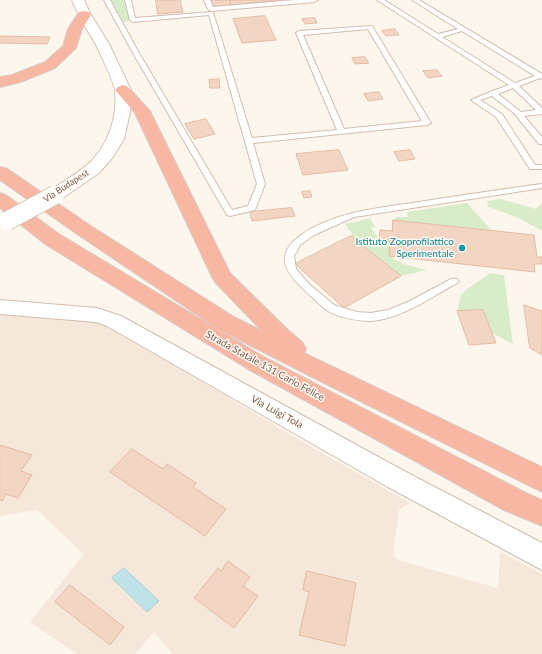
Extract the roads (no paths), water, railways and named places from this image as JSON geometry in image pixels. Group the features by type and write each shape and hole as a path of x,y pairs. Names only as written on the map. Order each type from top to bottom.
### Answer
{"highway":[{"path":"0,82 16,79 50,65 69,48 75,29 84,15"},
{"path":"123,90 142,111 222,277 278,334 322,372"},
{"name":"Strada Statale 131 Carlo Felice","path":"0,172 84,230 226,323 542,480"},
{"name":"Strada Statale 131 Carlo Felice","path":"0,199 52,239 256,363 514,501 542,513"}],"main road":[{"name":"Via Budapest","path":"4,222 55,195 93,169 107,153 116,138 122,112 123,90 102,44 84,15 78,0"}],"street":[{"name":"Via Luigi Tola","path":"0,307 97,315 114,321 396,479 542,557"}],"lane":[{"path":"107,0 136,53 230,213 252,208 262,184 207,0"},
{"path":"128,0 133,20 287,1 315,0"},
{"path":"380,0 514,85 542,112"},
{"path":"416,0 541,77"},
{"path":"249,141 342,132 427,123 370,27 299,33 342,132"},
{"path":"437,36 463,29"},
{"path":"541,77 514,85 476,100 499,116 533,167 542,166"},
{"path":"492,93 520,114 535,128 542,142"},
{"path":"520,114 542,112"},
{"path":"454,281 388,315 371,317 349,314 331,309 297,278 291,269 289,260 291,251 298,240 326,226 352,216 542,186"}],"water":[{"path":"124,568 159,601 147,612 112,578"}],"place":[{"name":"Istituto Zooprofilattico Sperimentale","path":"462,248"}]}
